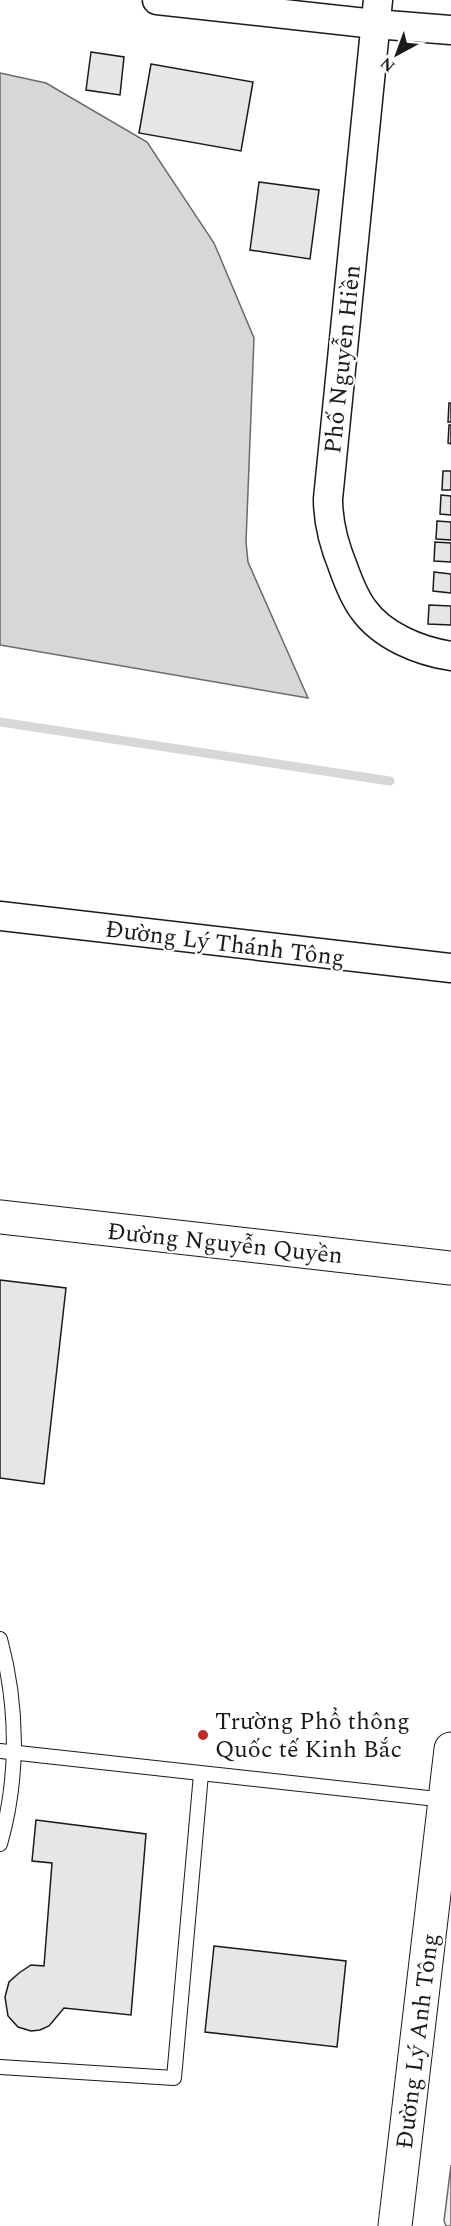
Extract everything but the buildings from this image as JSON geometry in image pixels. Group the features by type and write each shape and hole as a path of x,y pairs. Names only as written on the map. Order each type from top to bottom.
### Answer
{"main road":[{"name":"Đường Nguyễn Quyền","path":"0,1218 451,1268"},
{"name":"Đường Lý Anh Tông","path":"395,2226 451,1749"}],"street":[{"path":"157,0 376,12 451,30"},
{"name":"Phố Nguyễn Hiền","path":"376,12 328,518 340,560 363,609 391,635 434,653 451,656"},
{"name":"Đường Lý Thánh Tông","path":"0,916 451,968"}],"lane":[{"path":"0,1639 6,1659 12,1706 7,1752 11,1793 0,1845"},
{"path":"7,1752 446,1800"},
{"path":"0,2067 174,2078 201,1774"}],"shaded area":[{"path":"0,73 46,83 147,142 214,243 254,338 246,542 248,562 308,698 0,645"},
{"path":"451,2165 451,2226 446,2226 444,2221"}],"waterway":[{"path":"0,722 390,781"}],"place":[{"name":"Trường Phổ thông Quốc tế Kinh Bắc","path":"203,1735"}]}
